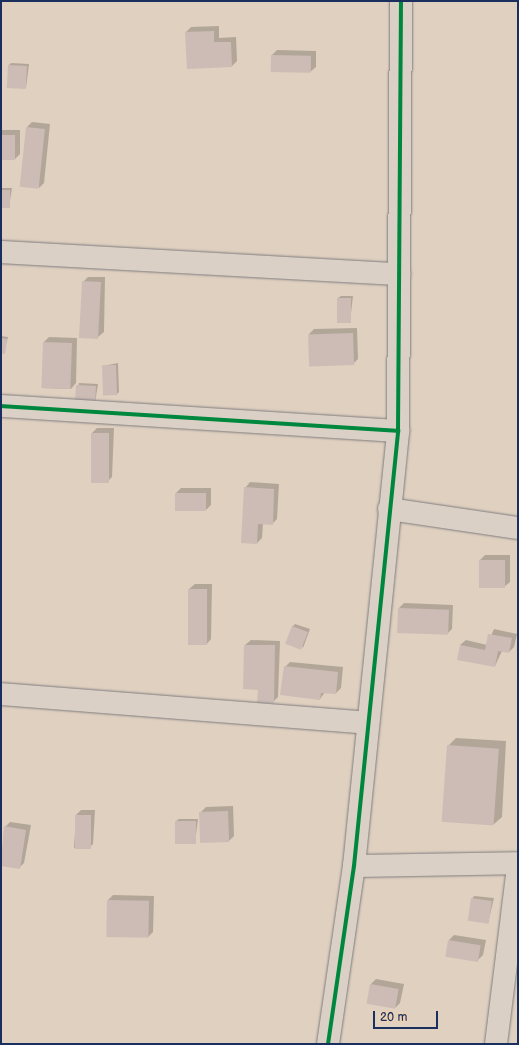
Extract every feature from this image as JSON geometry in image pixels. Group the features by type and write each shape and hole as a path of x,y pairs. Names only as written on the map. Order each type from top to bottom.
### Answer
{"street":[{"path":"328,1044 354,866 366,723 398,431 401,1"},
{"path":"1,252 399,274"},
{"path":"1,406 398,431"},
{"path":"389,509 518,528"},
{"path":"1,694 366,723"},
{"path":"354,866 518,863"},
{"path":"496,1044 510,1012 518,867"}],"building":[{"path":"214,31 214,42 231,42 232,67 187,69 185,32"},
{"path":"271,55 311,56 311,73 271,72"},
{"path":"8,65 27,66 26,89 7,88"},
{"path":"26,127 45,129 39,189 20,187"},
{"path":"1,135 15,135 15,160 1,160"},
{"path":"1,190 10,190 10,208 1,208"},
{"path":"82,281 101,282 98,339 79,338"},
{"path":"337,298 351,298 351,323 337,323"},
{"path":"353,333 354,365 309,367 308,335"},
{"path":"1,338 7,339 5,354 1,353"},
{"path":"43,342 72,343 70,389 41,388"},
{"path":"102,365 116,365 117,395 103,395"},
{"path":"76,385 96,386 95,404 75,403"},
{"path":"91,433 109,433 109,483 91,483"},
{"path":"244,487 274,489 273,525 258,524 257,544 241,543"},
{"path":"175,493 206,493 206,511 175,511"},
{"path":"479,560 505,560 505,588 479,588"},
{"path":"188,589 207,589 207,645 188,645"},
{"path":"398,608 449,610 448,635 397,633"},
{"path":"292,626 308,632 301,650 285,644"},
{"path":"488,634 512,638 509,653 498,651 495,667 457,660 460,645 485,650"},
{"path":"244,645 275,645 274,703 257,703 258,690 243,689"},
{"path":"284,666 338,672 336,694 321,693 320,700 280,695"},
{"path":"447,745 499,749 494,825 442,822"},
{"path":"228,811 229,842 200,843 199,812"},
{"path":"75,815 91,815 91,849 75,849"},
{"path":"175,821 196,821 196,844 175,844"},
{"path":"4,826 26,830 20,869 1,866"},
{"path":"471,898 492,901 489,924 468,921"},
{"path":"107,900 149,901 148,938 106,937"},
{"path":"448,940 481,945 478,962 445,957"},
{"path":"370,984 399,989 395,1009 367,1004"}],"cycle path":[{"path":"328,1044 354,866 398,431 401,1"},
{"path":"1,406 398,431"}]}
